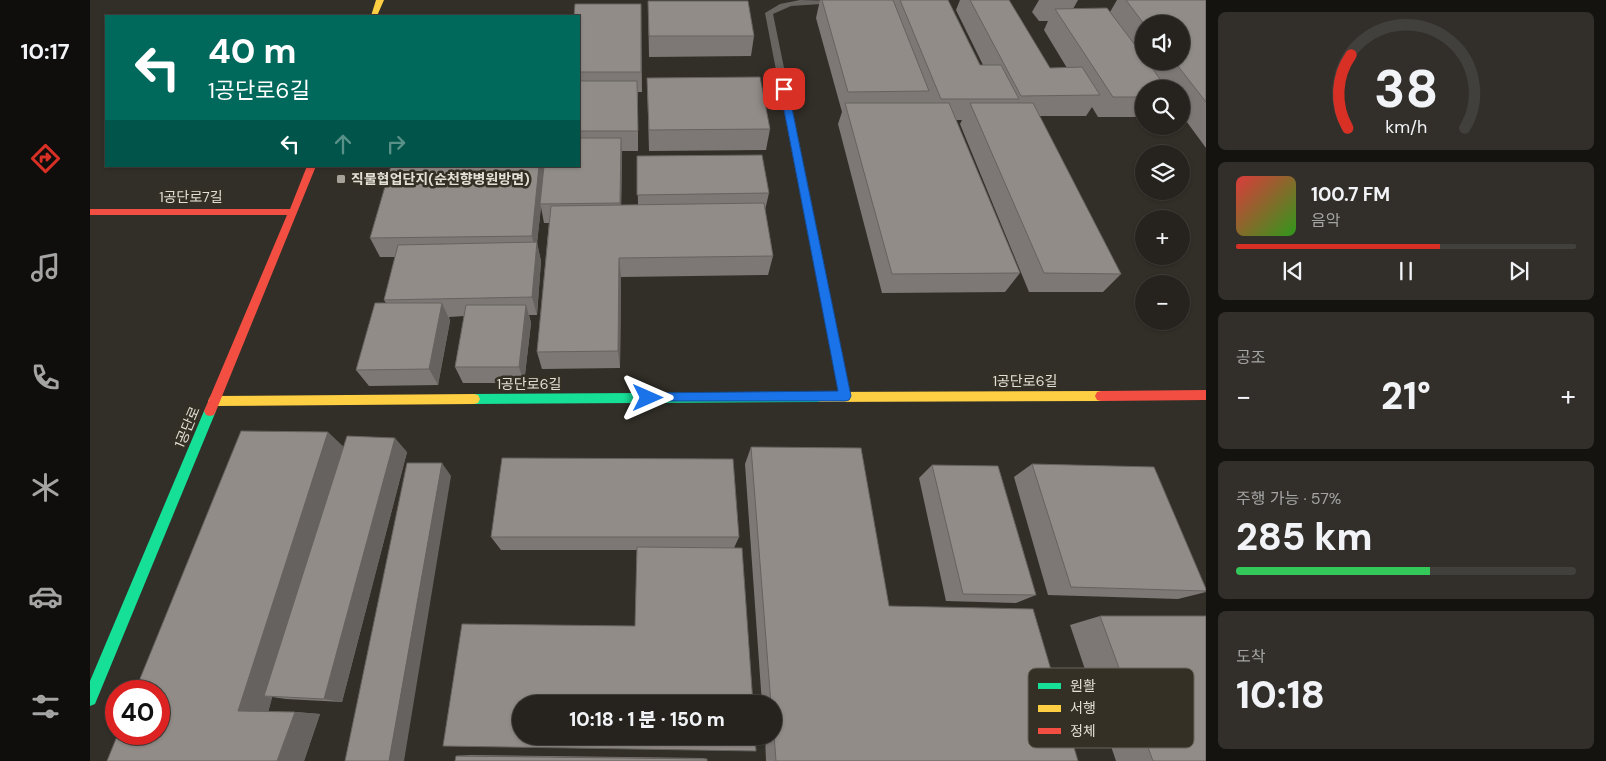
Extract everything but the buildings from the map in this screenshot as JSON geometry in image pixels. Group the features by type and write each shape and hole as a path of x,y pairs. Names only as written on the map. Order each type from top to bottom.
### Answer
{"street":[{"path":"374,15 380,0"},
{"name":"1공단로","path":"90,699 312,167"},
{"name":"1공단로7길","path":"90,212 293,212"},
{"name":"1공단로6길","path":"214,401 1206,395"}],"lane":[{"path":"844,1 789,3 773,7 769,13 845,396"}],"traffic: fast":[{"path":"474,399 821,397"},
{"path":"90,699 210,411"}],"traffic: slow":[{"path":"374,15 380,0"},
{"path":"821,397 1101,396"},
{"path":"214,401 474,399"}],"traffic: jam":[{"path":"210,411 312,167"},
{"path":"90,212 293,212"},
{"path":"1101,396 1206,395"}],"place":[{"name":"직물협업단지(순천향병원방면)","path":"341,179"}],"route":[{"path":"648,398 845,396 784,89"}]}
